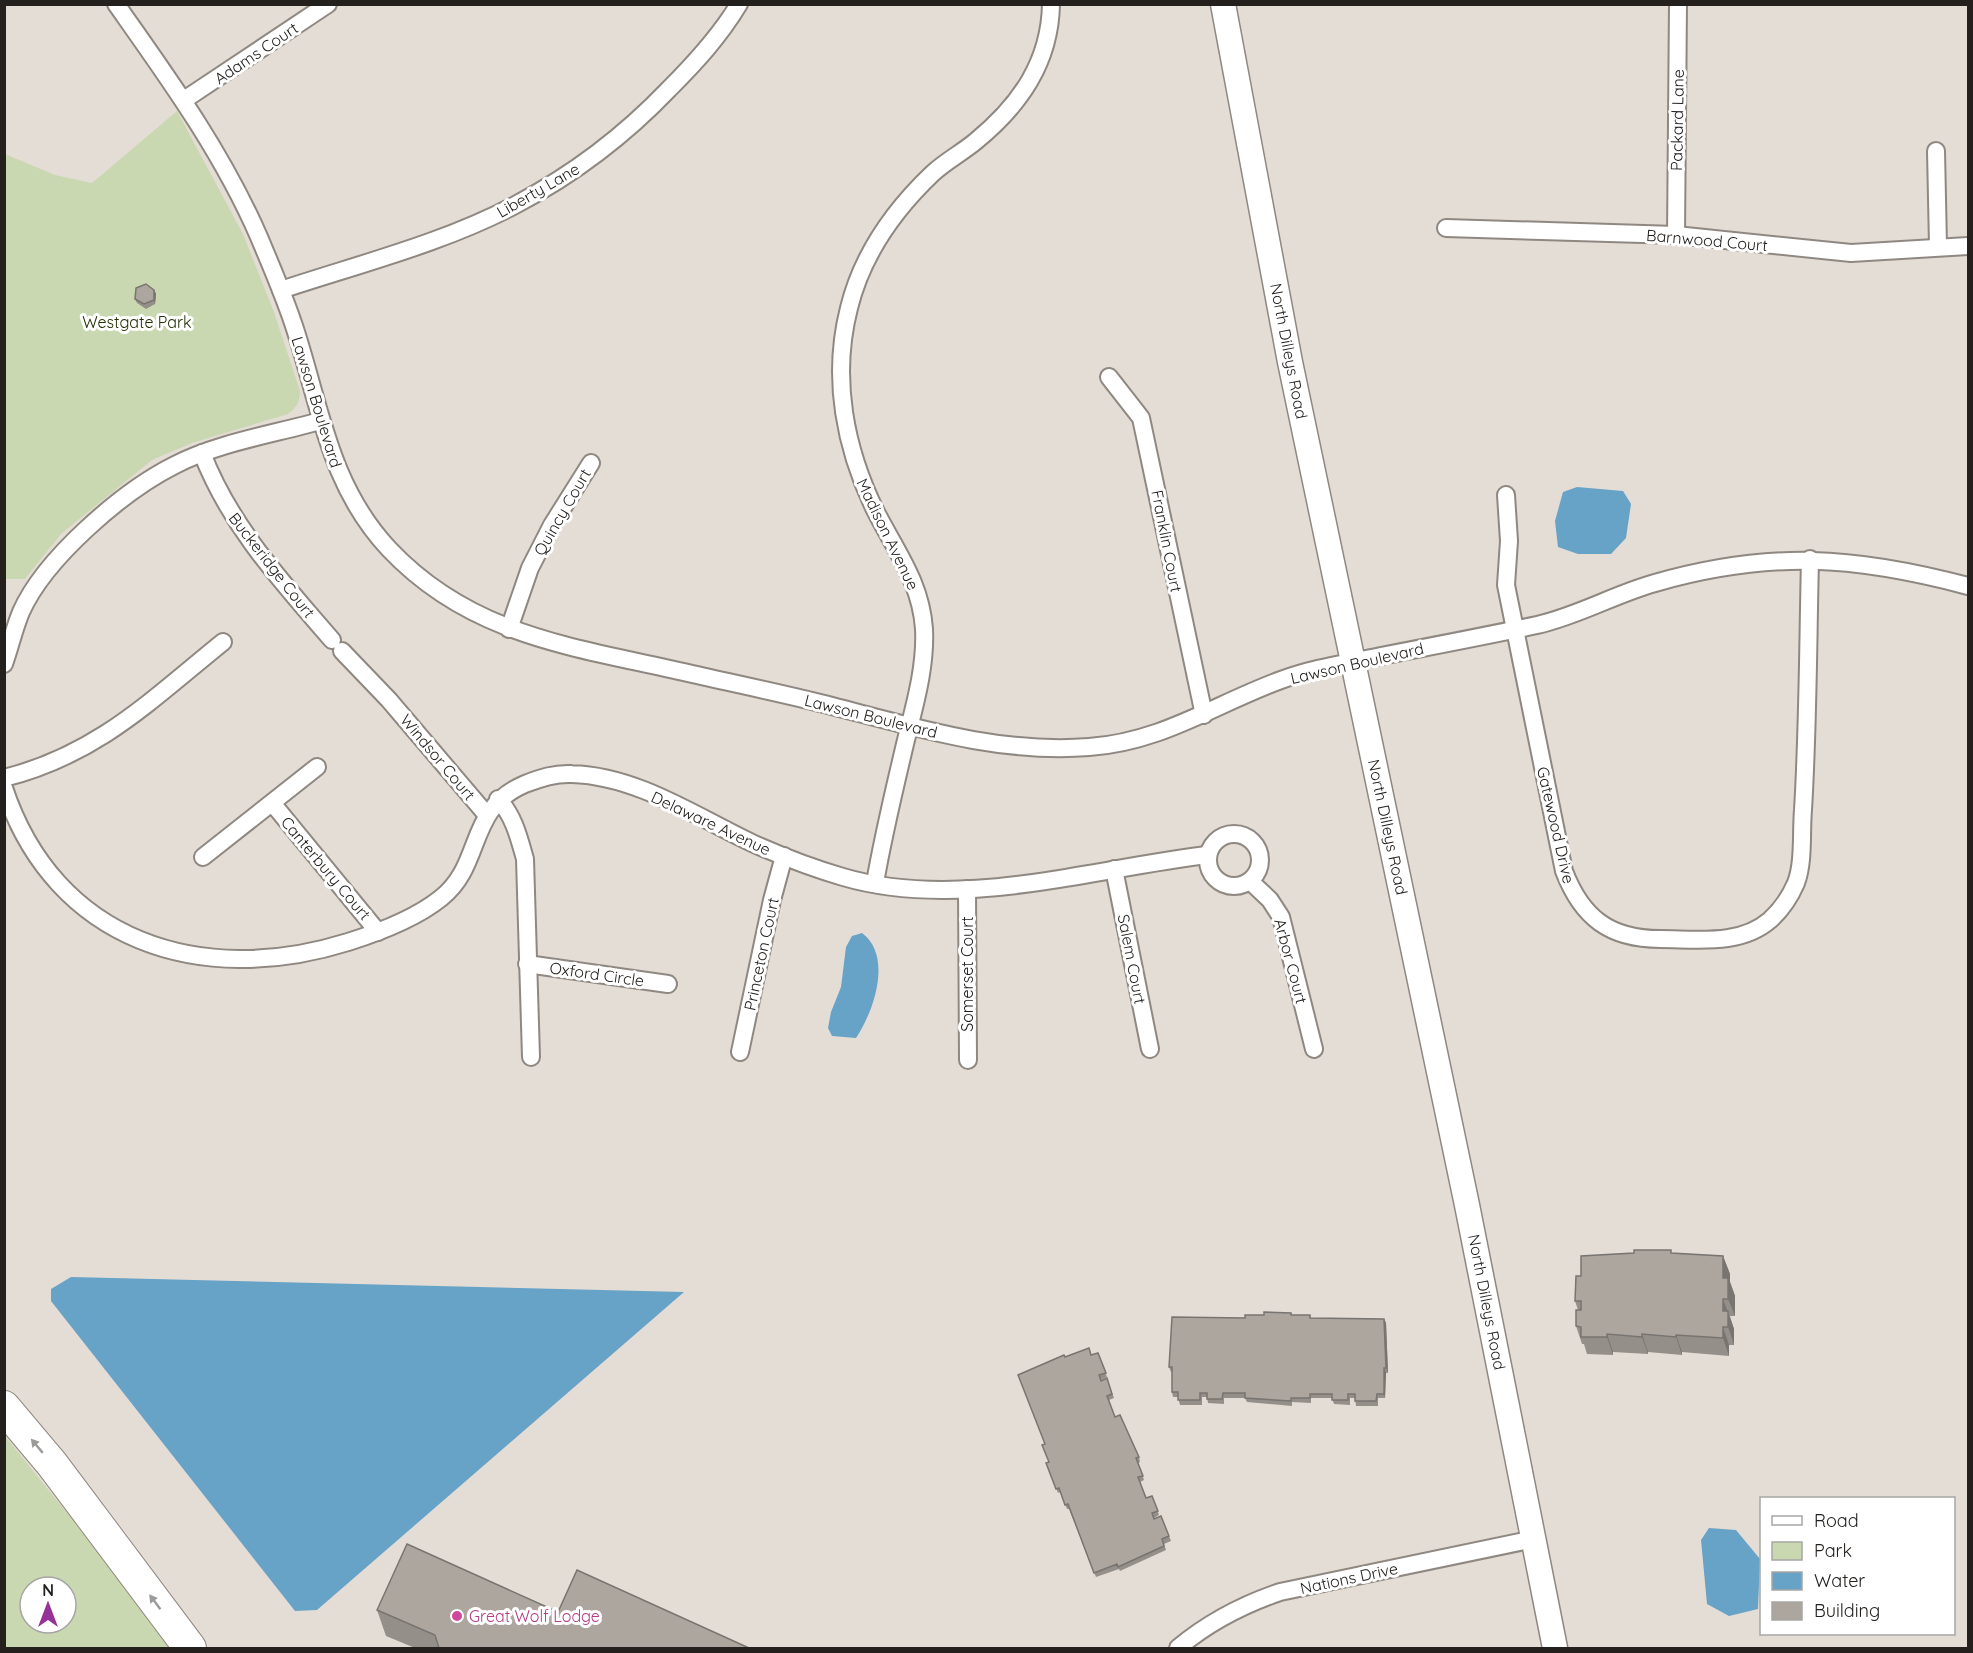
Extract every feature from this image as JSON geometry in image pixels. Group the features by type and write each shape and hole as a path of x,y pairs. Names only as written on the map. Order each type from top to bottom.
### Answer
{"highway":[{"path":"4,1407 52,1464 190,1648"}],"street":[{"name":"Lawson Boulevard","path":"116,4 210,141 257,232 297,333 320,421 342,482 389,549 434,590 463,608 509,629 538,639 827,705 909,727 1007,747 1091,747 1155,735 1284,679 1547,622 1655,583 1707,570 1758,561 1810,560 1905,569 1968,586"},
{"name":"Adams Court","path":"184,100 328,4"},
{"name":"Liberty Lane","path":"281,290 418,245 494,216 580,166 635,124 699,59 739,4"},
{"name":"Madison Avenue","path":"875,883 884,831 922,670 924,629 911,574 877,514 856,467 845,425 841,350 849,307 870,253 906,200 935,171 999,121 1021,97 1045,49 1051,25 1051,4"},
{"name":"North Dilleys Road","path":"1223,4 1290,363 1465,1193 1555,1648"},
{"name":"Packard Lane","path":"1676,235 1678,4"},
{"path":"1936,151 1938,246"},
{"name":"Barnwood Court","path":"1446,228 1676,235 1851,253 1968,246"},
{"name":"Franklin Court","path":"1109,377 1141,418 1204,715"},
{"path":"4,664 21,612 32,592 66,549 147,482 176,464 202,453 320,421"},
{"name":"Buckeridge Court","path":"202,453 216,488 241,530 337,645 389,700"},
{"name":"Quincy Court","path":"509,629 530,568 552,525 591,463"},
{"name":"Gatewood Drive","path":"1506,495 1509,541 1506,585 1564,871 1582,908 1603,925 1621,934 1648,939 1729,939 1749,934 1769,921 1783,906 1796,882 1799,869 1805,781 1810,560"},
{"path":"4,778 74,754 106,736 223,642"},
{"name":"Windsor Court","path":"389,700 486,814"},
{"name":"Canterbury Court","path":"203,857 273,804 316,767"},
{"name":"Delaware Avenue","path":"4,788 25,839 62,887 95,916 127,935 165,950 192,957 239,959 308,952 378,932 444,896 465,866 486,814 498,800 509,791 553,775 573,774 610,780 665,798 784,856 845,878 875,883 926,889 1012,886 1207,855"},
{"name":"Oxford Circle","path":"498,800 507,809 514,824 525,859 531,1057"},
{"name":"Canterbury Court","path":"273,804 378,932"},
{"path":"1226,835 1246,836 1256,844 1260,852 1261,865 1251,882 1232,887 1218,881 1210,871 1207,855 1215,841 1226,835"},
{"name":"Princeton Court","path":"740,1052 772,900 784,856"},
{"name":"Salem Court","path":"1114,869 1150,1049"},
{"name":"Arbor Court","path":"1251,882 1270,900 1281,917 1314,1049"},
{"name":"Somerset Court","path":"967,889 968,1060"},
{"name":"Oxford Circle","path":"527,964 668,984"},
{"name":"Nations Drive","path":"1178,1648 1218,1619 1252,1602 1280,1592 1534,1539"}],"green space":[{"name":"Westgate Park","path":"177,111 243,234 274,312 300,391 299,401 288,414 192,443 152,460 61,534 25,579 5,579 5,154 55,175 92,183"},
{"path":"4,1435 110,1566 171,1648 5,1648"}],"water":[{"path":"1577,487 1623,491 1631,504 1626,538 1611,554 1578,554 1558,547 1555,521 1563,492"},
{"path":"862,933 871,943 877,955 877,984 874,999 856,1038 832,1036 828,1028 831,1012 841,987 846,947 852,936"},
{"path":"71,1277 684,1292 317,1610 295,1611 51,1301 51,1289"},
{"path":"1709,1528 1736,1530 1760,1559 1758,1609 1729,1616 1707,1604 1701,1540"}],"building":[{"path":"146,284 154,290 154,300 144,304 135,299 136,288"},
{"path":"1634,1250 1671,1250 1671,1253 1723,1256 1723,1278 1728,1278 1728,1299 1723,1299 1723,1311 1728,1311 1728,1327 1723,1327 1723,1338 1642,1334 1642,1337 1607,1334 1607,1337 1581,1337 1581,1327 1576,1326 1576,1310 1581,1310 1581,1301 1575,1301 1576,1276 1581,1276 1581,1256 1634,1253"},
{"path":"1264,1312 1310,1315 1310,1318 1384,1319 1386,1368 1384,1368 1384,1394 1377,1394 1376,1401 1355,1401 1355,1394 1348,1394 1348,1400 1332,1400 1332,1394 1310,1394 1310,1398 1291,1398 1291,1401 1245,1398 1245,1393 1223,1393 1222,1399 1207,1399 1207,1393 1200,1393 1200,1400 1178,1400 1178,1392 1172,1392 1172,1367 1169,1367 1172,1317 1245,1318 1245,1315 1264,1315"},
{"path":"1089,1348 1091,1355 1098,1353 1106,1373 1099,1375 1101,1381 1107,1378 1112,1394 1107,1396 1115,1417 1120,1415 1139,1457 1136,1458 1143,1476 1138,1477 1146,1498 1152,1496 1158,1511 1152,1513 1154,1519 1161,1516 1169,1536 1162,1539 1164,1546 1118,1567 1117,1564 1094,1573 1068,1504 1065,1505 1059,1488 1056,1489 1046,1463 1049,1462 1042,1445 1045,1444 1018,1375 1064,1355 1065,1357"},
{"path":"407,1544 558,1612 577,1570 749,1648 439,1648 435,1635 377,1610"}],"place":[{"name":"Great Wolf Lodge","path":"457,1616"}]}
